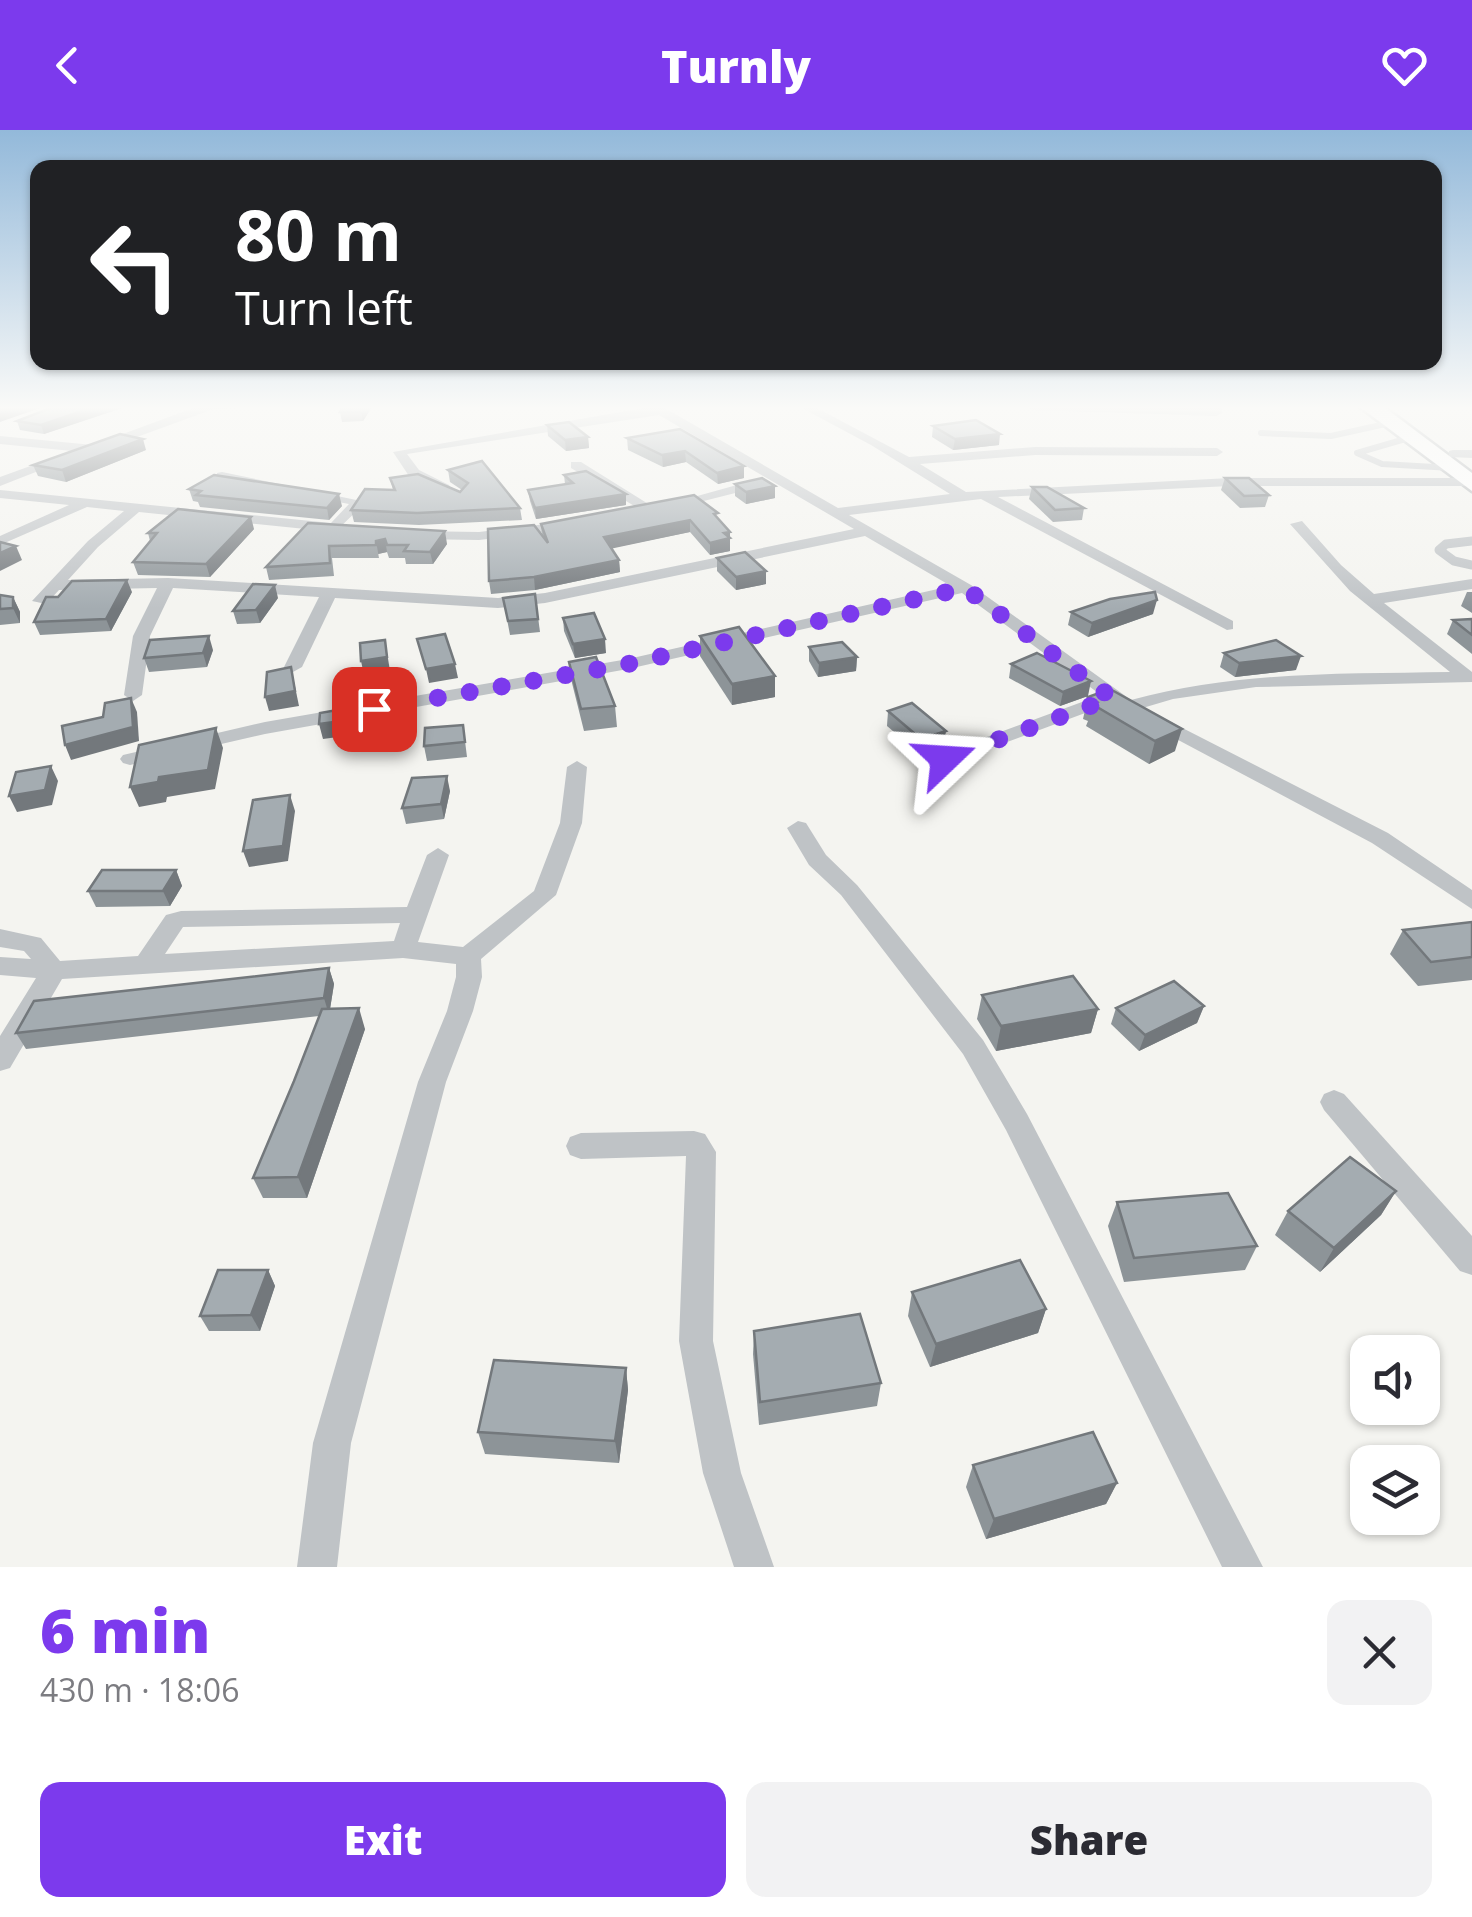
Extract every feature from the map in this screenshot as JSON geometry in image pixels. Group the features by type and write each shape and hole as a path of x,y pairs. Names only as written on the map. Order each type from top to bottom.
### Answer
{"street":[{"path":"416,474 460,497"},
{"path":"591,474 651,510"},
{"path":"768,474 965,588 1121,702 1380,838 1472,901"},
{"path":"928,474 960,494"},
{"path":"832,513 960,494 1336,474"},
{"path":"0,494 343,529 359,502 222,476"},
{"path":"633,514 775,478"},
{"path":"980,493 1228,625"},
{"path":"0,541 81,505"},
{"path":"40,601 93,544 135,509"},
{"path":"399,535 479,536 596,522"},
{"path":"1297,524 1328,566 1469,677"},
{"path":"55,585 168,583 328,596 498,603 545,598 868,530"},
{"path":"133,696 134,652 140,629 168,583"},
{"path":"1370,600 1472,584"},
{"path":"130,759 265,728 628,664 965,588"},
{"path":"293,667 328,596"},
{"path":"945,759 1121,702 1196,688 1312,676 1469,677"},
{"path":"0,966 54,970 403,949 468,956 544,895 571,823 577,767"},
{"path":"798,828 817,860 850,890 973,1047 1017,1124 1243,1567"},
{"path":"403,949 438,856"},
{"path":"145,966 175,921 416,914"},
{"path":"344,953 351,915"},
{"path":"285,957 297,917"},
{"path":"0,938 32,944 54,970"},
{"path":"317,1567 332,1443 432,1082 460,1011 469,978 468,956"},
{"path":"0,1060 54,970"},
{"path":"1334,1102 1472,1260"},
{"path":"581,1146 694,1143 701,1152 696,1341 722,1473 754,1567"}],"lane":[{"path":"1472,541 1446,544 1438,550 1454,561 1472,564"}],"building":[{"path":"418,474 460,492 468,483 454,474 493,474 520,508 417,513 351,510 365,489 395,490 390,478"},
{"path":"591,474 626,494 535,508 528,490 573,483 564,475"},
{"path":"214,475 339,494 327,508 196,495 201,491 189,489"},
{"path":"762,478 775,486 746,492 735,484"},
{"path":"1225,478 1249,478 1269,495 1244,496"},
{"path":"1032,487 1047,487 1084,508 1055,510"},
{"path":"694,495 718,513 714,514 730,532 724,533 730,538 710,543 690,520 604,537 619,560 534,577 489,581 488,529 534,525 548,543 541,524"},
{"path":"178,509 251,517 206,564 133,562 157,533 148,533"},
{"path":"308,523 445,531 430,552 404,551 408,545 387,545 385,539 376,541 376,545 329,546 330,563 266,567"},
{"path":"0,542 16,546 0,553"},
{"path":"745,552 766,571 736,577 717,558"},
{"path":"127,580 106,619 34,622 46,597 58,597 72,581"},
{"path":"253,584 275,585 256,610 233,611"},
{"path":"1155,592 1157,600 1092,623 1071,612 1110,599"},
{"path":"535,594 538,619 508,621 503,598"},
{"path":"0,595 13,597 13,608 0,609"},
{"path":"594,613 605,639 573,644 563,618"},
{"path":"1472,619 1472,635 1453,620"},
{"path":"739,627 775,676 732,684 700,636"},
{"path":"445,634 455,664 426,669 417,639"},
{"path":"209,636 203,653 144,658 150,640"},
{"path":"385,640 387,657 361,661 360,643"},
{"path":"1276,640 1301,656 1239,663 1224,653"},
{"path":"842,642 857,657 819,663 809,647"},
{"path":"1037,653 1091,681 1063,692 1011,664"},
{"path":"596,657 615,706 581,709 569,662"},
{"path":"291,667 295,691 265,697 267,672"},
{"path":"1110,689 1182,729 1155,741 1092,704 1097,702 1088,697"},
{"path":"131,698 133,727 65,745 62,726 103,717 105,703"},
{"path":"394,700 394,714 319,724 320,713"},
{"path":"912,703 946,731 921,739 888,711"},
{"path":"463,725 465,742 424,746 425,728"},
{"path":"216,728 208,770 159,777 158,782 130,787 139,745"},
{"path":"51,766 45,790 9,796 16,772"},
{"path":"447,776 441,804 402,808 412,778"},
{"path":"290,795 283,846 243,851 253,800"},
{"path":"102,870 176,870 163,891 88,891"},
{"path":"1472,922 1472,957 1431,962 1403,930"},
{"path":"329,968 324,998 16,1033 34,1001"},
{"path":"1073,976 1098,1009 1001,1026 982,995"},
{"path":"1174,981 1204,1006 1145,1035 1116,1008"},
{"path":"359,1008 298,1177 253,1178 322,1009"},
{"path":"1350,1157 1396,1191 1334,1248 1288,1211"},
{"path":"1228,1193 1257,1246 1134,1258 1117,1202"},
{"path":"1020,1260 1046,1309 936,1344 912,1292"},
{"path":"218,1270 268,1270 251,1315 200,1316"},
{"path":"860,1314 881,1383 760,1402 754,1331"},
{"path":"494,1360 626,1368 615,1441 478,1432"},
{"path":"1093,1432 1117,1483 994,1519 973,1465"}],"route":[{"path":"374,709 628,664 965,588 1112,698 945,759"}]}
